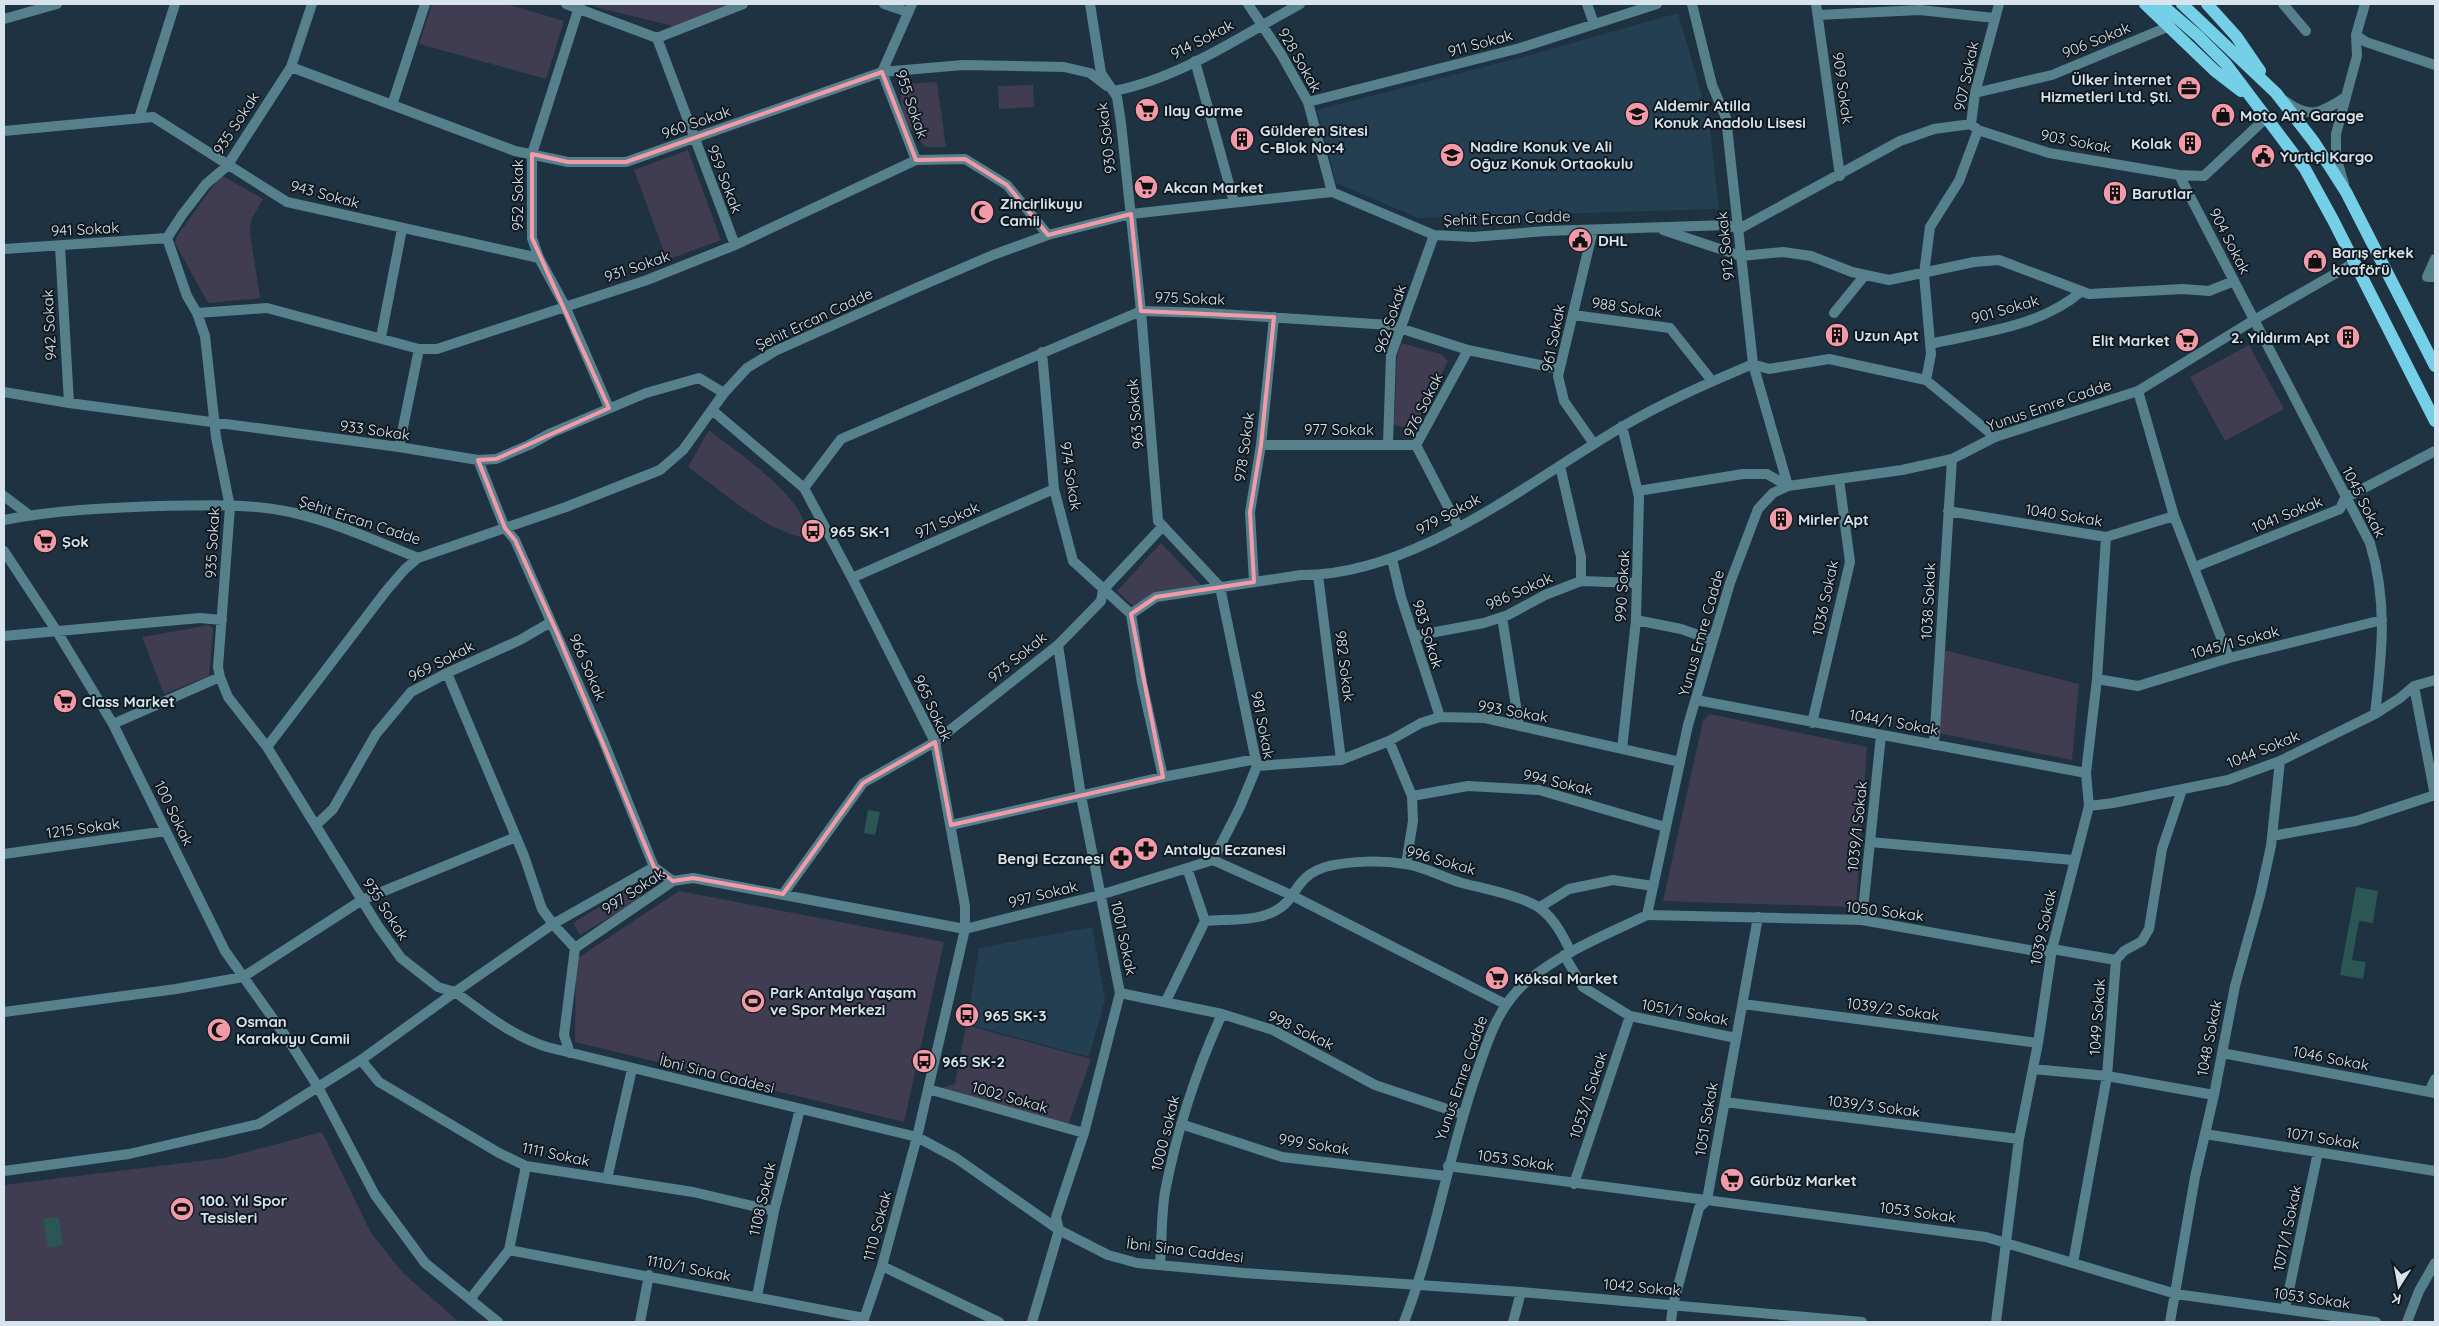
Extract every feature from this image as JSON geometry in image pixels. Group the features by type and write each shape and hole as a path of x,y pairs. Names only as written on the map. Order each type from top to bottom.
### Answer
{"main road":[{"path":"2145,4 2215,71 2257,104"},
{"path":"2161,4 2198,36 2226,64 2305,169 2435,421"},
{"path":"2182,4 2276,93"},
{"path":"2207,4 2236,36 2276,93 2314,142 2346,192 2435,366"}],"street":[{"path":"4,19 57,4"},
{"path":"139,118 175,4"},
{"name":"935 Sokak","path":"312,4 290,67 227,166 206,184 182,214 167,238 187,296 197,313 205,336 214,423 230,507 218,667 228,697 267,747 362,900 401,958 438,987 455,992"},
{"path":"392,105 425,4"},
{"path":"566,4 580,6 657,38 744,4"},
{"path":"884,4 910,8"},
{"name":"930 Sokak","path":"1090,4 1101,73 1117,97 1131,214"},
{"name":"928 Sokak","path":"1248,4 1281,54 1308,102 1332,192"},
{"name":"914 Sokak","path":"1114,91 1129,88 1195,61 1300,4"},
{"path":"1586,4 1594,24"},
{"name":"911 Sokak","path":"1308,102 1520,48 1657,4"},
{"name":"912 Sokak","path":"1692,4 1712,85 1726,118 1753,364 1788,486"},
{"name":"909 Sokak","path":"1816,4 1840,176"},
{"name":"907 Sokak","path":"1926,380 1931,354 1924,274 1930,227 1959,181 1974,127 1975,94 1999,4"},
{"path":"2283,4 2306,31"},
{"path":"2346,192 2336,156 2336,134 2344,98 2357,56 2356,35 2365,4"},
{"name":"952 Sokak","path":"580,6 532,154 532,238 538,258 565,306 609,408"},
{"name":"955 Sokak","path":"910,8 882,72 916,160"},
{"path":"1818,15 1920,10 1994,18"},
{"name":"906 Sokak","path":"1975,94 2052,75 2170,26"},
{"path":"2356,35 2366,42 2435,65"},
{"name":"959 Sokak","path":"657,38 693,140 734,245"},
{"path":"1195,61 1234,202"},
{"name":"960 Sokak","path":"290,67 515,151 568,162 626,162 882,72 963,65 1064,67 1090,73 1114,91"},
{"path":"2276,93 2298,110 2306,113 2324,111 2344,98"},
{"name":"943 Sokak","path":"4,131 153,117 227,166 287,202 538,258"},
{"name":"903 Sokak","path":"1738,230 1840,176 1877,152 1900,141 1934,129 1974,127 2048,153 2179,175 2204,176 2267,117"},
{"name":"931 Sokak","path":"197,313 267,308 381,337 419,349 444,347 647,280 734,245 916,160 965,159 1007,185 1048,235"},
{"name":"904 Sokak","path":"2179,175 2254,320"},
{"name":"Şehit Ercan Cadde","path":"4,520 50,511 200,505 253,507 288,512 328,522 418,558 566,507 660,470 683,450 724,393 747,368 775,351 993,255 1048,235 1131,214 1332,192 1434,235 1473,237 1727,225 1738,230"},
{"name":"963 Sokak","path":"1131,214 1158,521 1220,587"},
{"name":"Şehit Ercan Cadde","path":"1658,228 1740,256 1783,252 1811,256 1852,272 1889,280 1974,262 2000,260 2089,294 2183,289 2209,291 2234,281"},
{"path":"381,337 402,229"},
{"name":"961 Sokak","path":"1593,230 1558,376 1564,401 1594,444"},
{"name":"962 Sokak","path":"1388,444 1391,355 1434,235"},
{"name":"941 Sokak","path":"4,249 167,238"},
{"name":"942 Sokak","path":"60,246 69,403"},
{"path":"2431,277 2435,259"},
{"name":"Yunus Emre Cadde","path":"1404,1322 1419,1284 1462,1114 1495,1020 1505,1004 1525,983 1568,954 1648,914 1680,762 1712,640 1730,583 1758,509 1773,493 1788,486 1952,459 1995,437 2138,391 2254,320 2354,263"},
{"path":"1834,313 1865,275"},
{"name":"901 Sokak","path":"1930,344 1993,332 2030,320 2066,305 2082,291"},
{"name":"975 Sokak","path":"804,488 841,439 1141,311 1390,325 1468,350 1559,369"},
{"name":"988 Sokak","path":"1573,315 1670,328 1712,381"},
{"name":"978 Sokak","path":"1254,582 1250,512 1261,444 1274,317"},
{"name":"1045 Sokak","path":"2254,320 2370,543 2378,571 2382,598 2380,669 2375,714"},
{"path":"399,447 419,349"},
{"name":"976 Sokak","path":"1458,526 1416,445 1468,350"},
{"name":"974 Sokak","path":"1042,352 1054,489 1073,561 1131,614"},
{"path":"1753,364 1769,369 1829,358 1926,380 1995,437"},
{"name":"979 Sokak","path":"1131,614 1156,597 1301,575 1318,575 1356,570 1392,559 1458,526 1560,466 1622,426 1712,381 1753,364"},
{"name":"933 Sokak","path":"4,392 69,403 399,447 478,460 496,459 646,393 699,378 724,393"},
{"path":"2138,391 2174,516 2229,658"},
{"name":"965 Sokak","path":"712,410 804,488 935,742 965,906 965,929 917,1137"},
{"name":"990 Sokak","path":"1622,426 1638,492 1639,567 1636,583 1636,620 1622,749"},
{"name":"977 Sokak","path":"1261,444 1416,445"},
{"name":"1041 Sokak","path":"2195,567 2340,510 2345,498 2435,451"},
{"name":"1038 Sokak","path":"1934,745 1952,459"},
{"name":"966 Sokak","path":"478,460 505,528 515,540 603,740 654,867"},
{"path":"1560,466 1581,557 1581,582"},
{"path":"1638,492 1743,474 1767,474 1788,486"},
{"name":"1036 Sokak","path":"1812,722 1850,562 1839,479"},
{"name":"971 Sokak","path":"852,578 1054,489"},
{"path":"4,496 30,515"},
{"name":"1040 Sokak","path":"1948,511 2106,537 2174,516"},
{"name":"973 Sokak","path":"784,894 863,783 935,742 1058,645 1101,601 1103,590 1163,526"},
{"name":"1039 Sokak","path":"1996,1322 2019,1139 2038,1043 2052,950 2088,806 2086,773 2097,680 2106,537"},
{"name":"100 Sokak","path":"4,551 56,630 113,724 225,951 289,1041 318,1087"},
{"path":"267,747 386,591 405,569 418,558"},
{"name":"983 Sokak","path":"1392,559 1440,717"},
{"name":"982 Sokak","path":"1318,575 1341,760"},
{"name":"986 Sokak","path":"1414,636 1484,623 1502,617 1545,595 1581,582 1636,583"},
{"name":"981 Sokak","path":"1213,860 1240,807 1257,762 1220,587"},
{"path":"1131,614 1142,683 1163,777"},
{"path":"1502,617 1518,725"},
{"path":"4,636 200,618 222,620"},
{"path":"1636,620 1681,629 1712,640"},
{"name":"1045/1 Sokak","path":"2097,680 2138,686 2229,658 2382,620"},
{"name":"969 Sokak","path":"316,825 333,809 376,734 392,712 411,692 447,673 520,640 551,622"},
{"name":"1001 Sokak","path":"1032,1322 1058,1230 1056,1217 1084,1133 1120,993 1081,796 1058,645"},
{"path":"447,673 516,838 542,909 575,948 564,1035 570,1053"},
{"path":"113,724 220,677"},
{"name":"1044 Sokak","path":"2088,806 2228,780 2280,761 2375,714 2400,698 2414,686 2435,680"},
{"path":"2272,836 2356,822 2435,795 2414,686"},
{"name":"1044/1 Sokak","path":"1696,700 2086,773"},
{"name":"993 Sokak","path":"951,825 1163,777 1257,762 1341,760 1389,741 1421,723 1440,717 1485,718 1680,762"},
{"name":"1039/1 Sokak","path":"1862,920 1881,735"},
{"path":"1389,741 1412,796 1413,820 1406,864"},
{"name":"1048 Sokak","path":"2170,1322 2195,1177 2214,1095 2235,986 2260,896 2272,836 2280,761"},
{"name":"994 Sokak","path":"1412,796 1468,786 1539,790 1665,827"},
{"name":"1049 Sokak","path":"2074,1263 2107,1076 2116,960 2124,951 2142,941 2149,929 2162,849 2182,790"},
{"name":"1215 Sokak","path":"4,854 166,831"},
{"path":"4,1012 176,989 243,977 362,900 516,838"},
{"path":"1870,842 2073,860"},
{"path":"1213,860 1291,895 1505,1004"},
{"name":"997 Sokak","path":"575,948 673,881 693,878 965,929 1100,895 1213,860"},
{"name":"996 Sokak","path":"1205,921 1251,919 1277,910 1298,884 1311,872 1330,866 1363,862 1406,864 1462,883 1487,888 1540,908 1558,927 1568,954"},
{"path":"4,1171 129,1154 259,1124 362,1060 553,924 654,867 673,881"},
{"path":"1166,1001 1205,921 1187,868"},
{"path":"1540,908 1569,889 1613,880 1653,886"},
{"name":"1050 Sokak","path":"1648,914 1862,920 2041,952 2052,950 2116,960"},
{"name":"1051 Sokak","path":"1671,1322 1673,1305 1699,1208 1707,1200 1758,917"},
{"name":"1051/1 Sokak","path":"1568,954 1583,987 1630,1016 1736,1038"},
{"name":"İbni Sina Caddesi","path":"455,992 528,1041 632,1069 917,1137 956,1158 1058,1230 1108,1255 1137,1263 1419,1284"},
{"name":"998 Sokak","path":"1120,993 1222,1014 1273,1030 1375,1085 1462,1114"},
{"name":"1039/2 Sokak","path":"1743,1004 2038,1043"},
{"name":"1000 sokak","path":"1160,1265 1165,1194 1181,1124 1199,1065 1222,1014"},
{"name":"1053/1 Sokak","path":"1574,1184 1630,1016"},
{"name":"1046 Sokak","path":"2222,1053 2432,1093"},
{"name":"1111 Sokak","path":"362,1060 379,1082 499,1153 526,1166 693,1192 774,1211"},
{"path":"607,1179 632,1069"},
{"path":"2033,1069 2107,1076 2214,1095"},
{"path":"2432,1093 2435,1078"},
{"path":"318,1087 375,1195 425,1263 471,1298 498,1322"},
{"name":"1002 Sokak","path":"928,1089 1084,1133"},
{"name":"1039/3 Sokak","path":"1725,1102 2019,1139"},
{"name":"1108 Sokak","path":"757,1296 774,1211 800,1109"},
{"name":"999 Sokak","path":"1181,1124 1282,1157 1447,1171"},
{"name":"1071 Sokak","path":"2205,1134 2435,1170"},
{"name":"1110 Sokak","path":"863,1320 882,1266 917,1137"},
{"name":"1071/1 Sokak","path":"2285,1309 2318,1152"},
{"path":"471,1298 508,1250 526,1166"},
{"name":"1053 Sokak","path":"1447,1171 1707,1200 1986,1237 2176,1294 2376,1322"},
{"name":"1110/1 Sokak","path":"508,1250 757,1296 863,1320"},
{"path":"882,1266 998,1322"},
{"path":"2406,1322 2419,1291 2434,1268"},
{"path":"640,1322 649,1275"},
{"name":"1042 Sokak","path":"1419,1284 1673,1305 1826,1321 1862,1322"},
{"path":"1513,1322 1521,1292"}],"highlighted area":[{"path":"882,72 916,160 965,159 1007,185 1048,235 1131,214 1141,311 1274,317 1261,445 1250,512 1254,582 1156,597 1131,614 1163,777 951,825 935,742 863,783 783,894 693,878 673,881 654,867 558,635 515,540 505,528 478,460 496,459 609,408 532,238 532,154 568,162 626,162"}],"shaded area":[{"path":"432,4 507,4 564,21 546,79 419,44"},
{"path":"596,4 728,4 673,26 595,7"},
{"path":"1678,13 1709,120 1719,209 1418,218 1336,183 1317,110 1541,52"},
{"path":"937,82 946,147 926,147 914,134 905,119 902,110 901,93 903,84"},
{"path":"1033,85 1034,107 999,109 998,86"},
{"path":"688,150 721,240 667,260 634,170"},
{"path":"221,175 263,199 251,220 250,232 260,298 208,303 175,243 177,236"},
{"path":"1401,343 1441,354 1448,361 1417,424 1408,428 1394,425 1397,357"},
{"path":"2249,345 2284,409 2225,441 2190,377"},
{"path":"709,430 751,462 782,489 802,518 806,532 802,537 774,527 758,518 688,467"},
{"path":"1161,543 1204,588 1134,607 1117,591"},
{"path":"210,625 213,629 209,676 164,694 142,637"},
{"path":"1944,650 2079,684 2072,760 1938,733"},
{"path":"1710,714 1867,747 1856,907 1663,901 1703,721"},
{"path":"868,810 880,812 875,835 864,833"},
{"path":"633,886 641,898 580,935 573,923"},
{"path":"2356,887 2378,891 2373,923 2359,921 2352,960 2366,962 2363,979 2340,975"},
{"name":"Park Antalya Yaşam ve Spor Merkezi","path":"679,891 944,942 904,1122 575,1042 576,959"},
{"path":"1092,927 1105,999 1089,1057 967,1024 979,948"},
{"path":"966,1025 1091,1059 1068,1125 941,1088 955,1084"},
{"name":"100. Yıl Spor Tesisleri","path":"322,1132 371,1233 403,1273 459,1322 4,1322 4,1185 224,1158"},
{"path":"59,1217 63,1245 48,1248 43,1219"}],"place":[{"name":"Ülker İnternet Hizmetleri Ltd. Şti.","path":"2189,88"},
{"name":"Ilay Gurme","path":"1147,110"},
{"name":"Aldemir Atilla Konuk Anadolu Lisesi","path":"1637,114"},
{"name":"Moto Ant Garage","path":"2223,115"},
{"name":"Gülderen Sitesi C-Blok No:4","path":"1242,139"},
{"name":"Kolak","path":"2190,143"},
{"name":"Nadire Konuk Ve Ali Oğuz Konuk Ortaokulu","path":"1452,155"},
{"name":"Yurtiçi Kargo","path":"2263,156"},
{"name":"Akcan Market","path":"1146,187"},
{"name":"Barutlar","path":"2115,193"},
{"name":"Zincirlikuyu Camii","path":"982,212"},
{"name":"DHL","path":"1580,240"},
{"name":"Barış erkek kuaförü","path":"2315,261"},
{"name":"Uzun Apt","path":"1837,335"},
{"name":"2. Yıldırım Apt","path":"2348,337"},
{"name":"Elit Market","path":"2187,340"},
{"name":"Mirler Apt","path":"1781,519"},
{"name":"965 SK-1","path":"813,531"},
{"name":"Şok","path":"45,541"},
{"name":"Class Market","path":"65,701"},
{"name":"Antalya Eczanesi","path":"1146,849"},
{"name":"Bengi Eczanesi","path":"1121,858"},
{"name":"Köksal Market","path":"1497,978"},
{"name":"Park Antalya Yaşam ve Spor Merkezi","path":"753,1001"},
{"name":"965 SK-3","path":"967,1015"},
{"name":"Osman Karakuyu Camii","path":"219,1030"},
{"name":"965 SK-2","path":"924,1061"},
{"name":"Gürbüz Market","path":"1732,1180"},
{"name":"100. Yıl Spor Tesisleri","path":"182,1209"}]}
